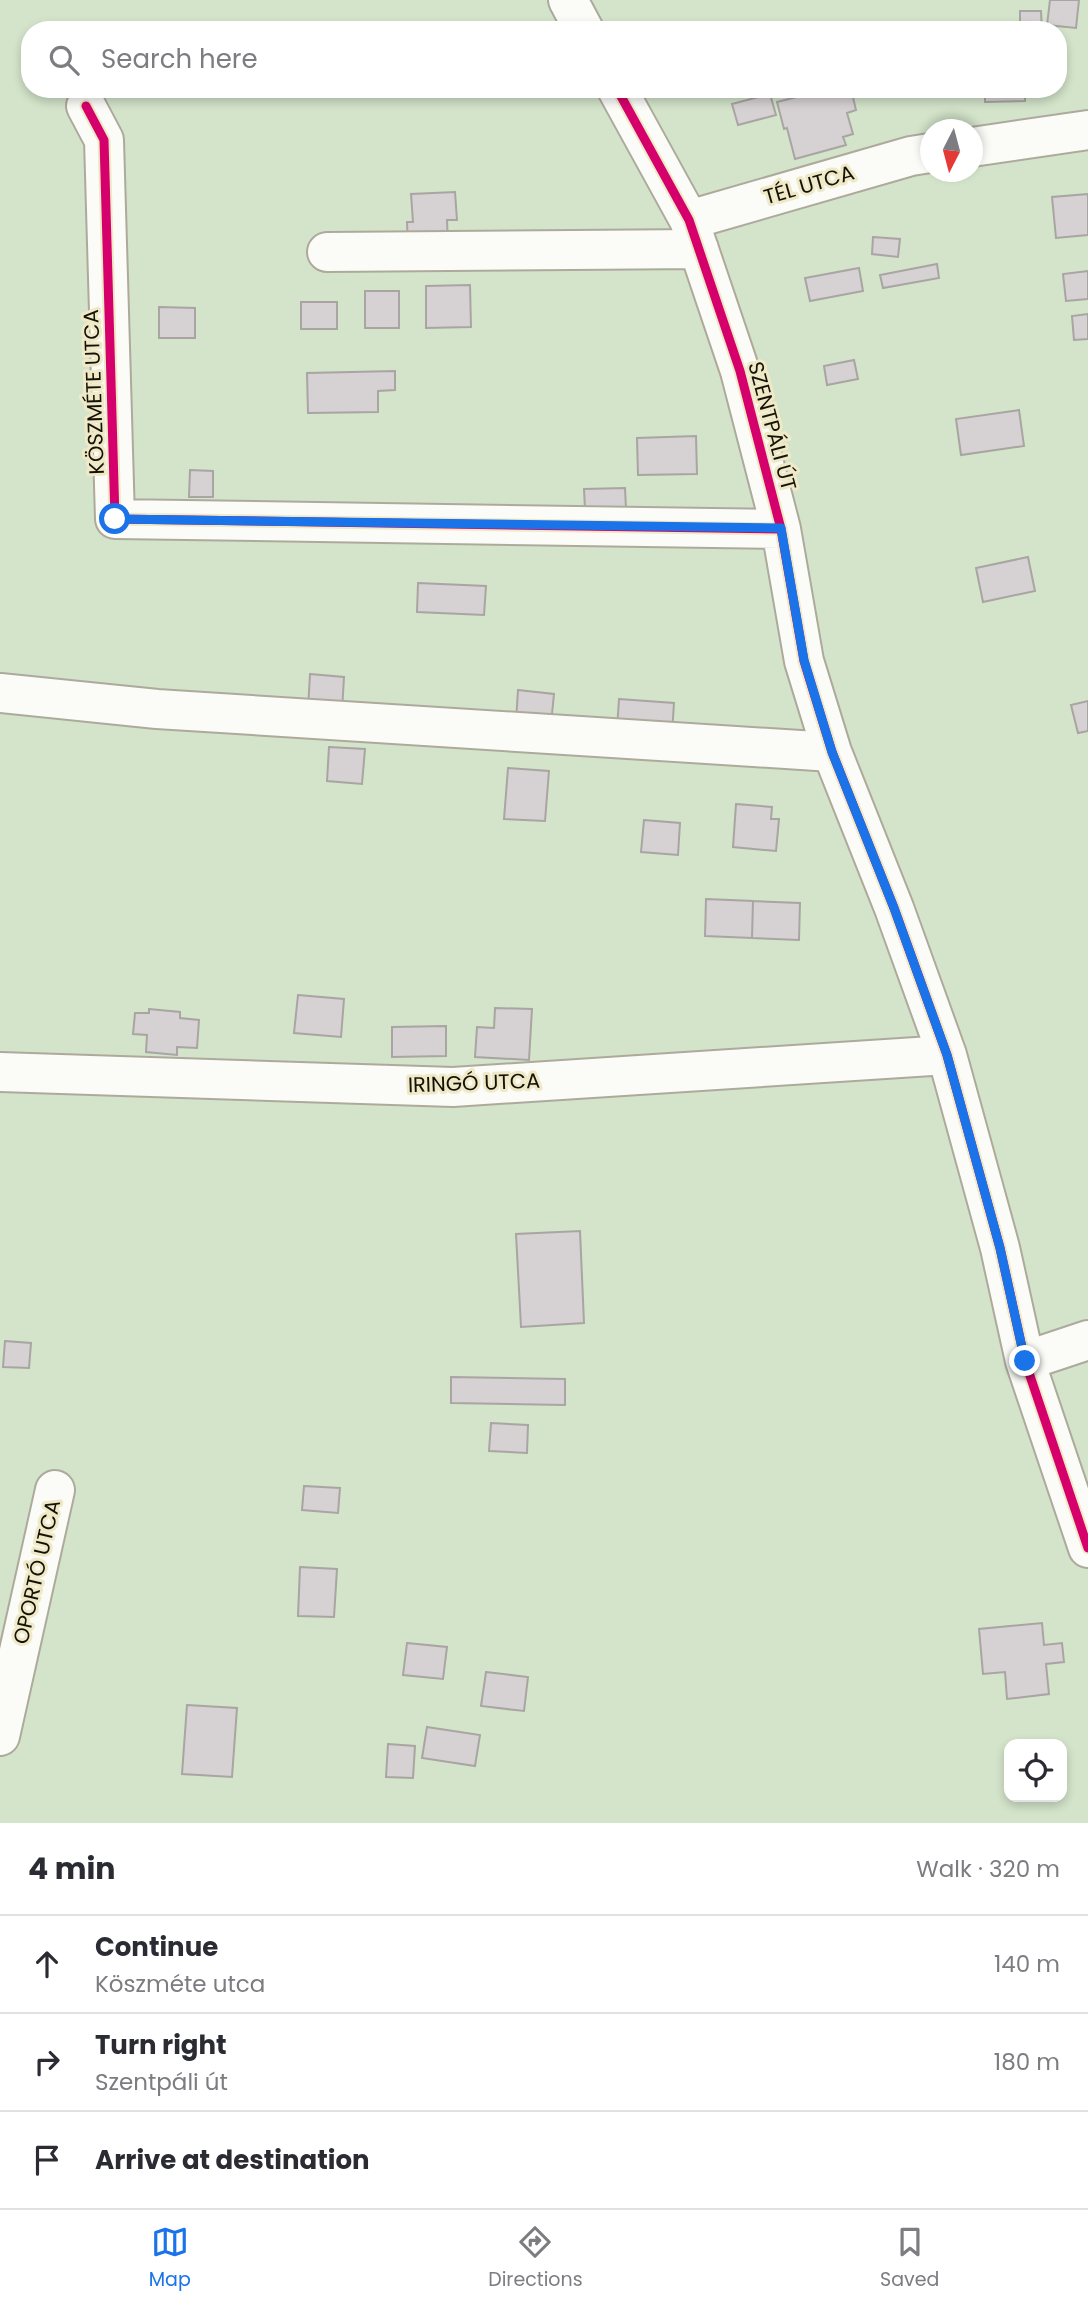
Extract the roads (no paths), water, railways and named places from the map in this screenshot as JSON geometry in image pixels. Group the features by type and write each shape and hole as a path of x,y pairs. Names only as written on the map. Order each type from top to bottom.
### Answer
{"street":[{"path":"568,0 579,21"},
{"name":"SZENTPÁLI ÚT","path":"622,98 694,234 740,372 781,528 804,660 832,752 894,908 947,1055 1000,1248 1025,1361 1088,1548"},
{"name":"KÖSZMÉTE UTCA","path":"86,106 104,140 115,519 781,528"},
{"path":"983,145 1088,130"},
{"name":"TÉL UTCA","path":"327,252 694,234 920,155"},
{"path":"0,693 156,709 832,752"},
{"name":"IRINGÓ UTCA","path":"0,1072 453,1087 947,1055"},
{"path":"1025,1361 1088,1340"},
{"name":"OPORTÓ UTCA","path":"0,1736 55,1490"}]}
